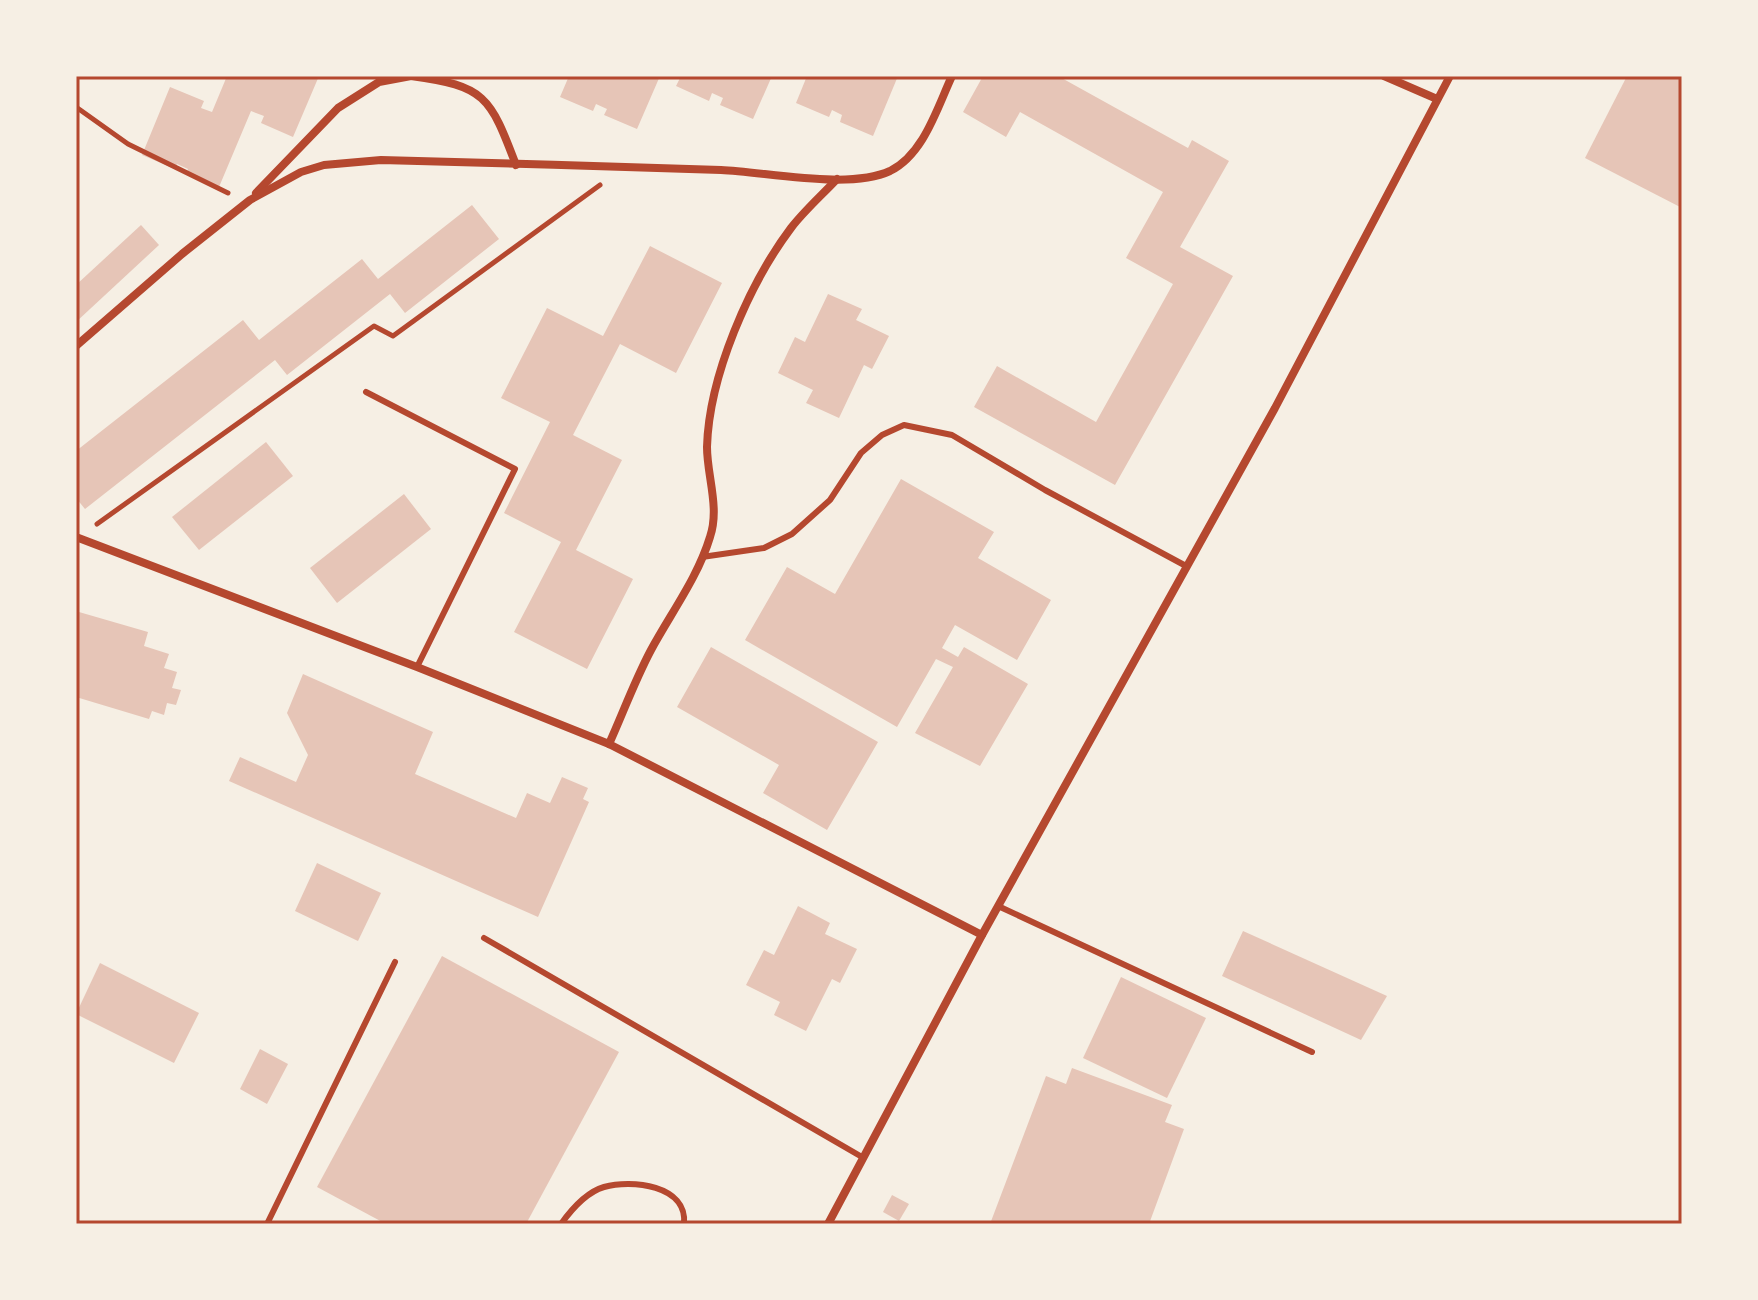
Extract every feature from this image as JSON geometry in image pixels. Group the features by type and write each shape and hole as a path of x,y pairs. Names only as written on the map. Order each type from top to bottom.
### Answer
{"street":[{"path":"76,346 250,200 338,108 379,82 411,76 453,82 484,99 499,120 516,165"},
{"path":"250,200 301,172 348,161 724,170 837,179 872,176 904,162 923,138 952,76"},
{"path":"1384,76 1437,99"},
{"path":"828,1224 982,935 1275,408 1450,76"},
{"path":"609,744 649,654 702,557 714,522 707,447 724,364 759,278 792,227 837,179"},
{"path":"77,538 417,667 609,744 982,935"}],"lane":[{"path":"366,392 515,469 417,667"},
{"path":"702,557 764,548 792,534 830,500 861,453 882,435 904,425 952,435 1045,490 1186,566"},
{"path":"998,906 1312,1052"},
{"path":"484,938 862,1157"},
{"path":"267,1224 395,962"},
{"path":"561,1224 571,1209 602,1187 633,1183 662,1190 679,1203 684,1224"}],"path":[{"path":"76,107 128,144 223,191 250,200"},
{"path":"77,538 374,326 393,336 623,168"}],"building":[{"path":"227,76 319,76 293,137 261,123 264,116 251,111 219,187 186,174 188,169 177,164 175,169 142,155 170,87 204,101 201,108 212,112"},
{"path":"569,76 660,76 637,129 604,115 607,109 596,104 593,111 560,97"},
{"path":"681,76 772,76 753,119 720,105 723,98 712,93 709,101 676,86"},
{"path":"807,76 898,76 873,136 840,122 842,115 832,110 829,117 796,103"},
{"path":"983,76 1058,76 1188,148 1192,140 1229,161 1180,247 1233,276 1115,485 974,407 997,366 1096,422 1173,284 1126,258 1163,192 1020,112 1006,137 963,112"},
{"path":"1627,76 1682,76 1682,208 1585,158"},
{"path":"472,205 499,239 405,313 390,294 287,375 275,360 85,509 76,498 76,451 243,320 259,340 362,259 378,279"},
{"path":"141,225 159,245 76,322 76,285"},
{"path":"650,246 722,283 676,373 620,344 573,435 622,460 576,550 633,579 587,669 514,632 561,542 504,513 550,422 501,398 547,308 603,336"},
{"path":"828,294 862,309 856,320 889,336 872,369 864,365 839,418 806,403 813,390 778,373 795,337 805,342"},
{"path":"266,442 293,476 199,550 172,517"},
{"path":"901,479 994,532 978,558 1051,600 1017,660 955,625 942,648 958,657 964,647 1028,684 980,766 915,733 953,667 936,659 897,727 745,640 787,567 835,594"},
{"path":"404,494 431,529 337,603 310,568"},
{"path":"79,612 148,632 144,646 169,654 164,668 177,672 172,688 181,690 176,705 167,703 164,715 152,711 149,719 76,697 76,621"},
{"path":"711,647 878,742 827,830 763,793 779,765 677,707"},
{"path":"303,674 433,732 415,774 516,818 527,793 550,803 562,777 588,788 583,799 589,802 538,917 229,781 240,757 296,782 308,755 287,713"},
{"path":"317,863 381,893 358,941 295,911"},
{"path":"798,906 830,923 825,934 857,949 840,983 832,979 806,1031 774,1015 780,1002 746,985 764,950 774,955"},
{"path":"1243,931 1387,996 1361,1040 1222,976"},
{"path":"442,956 619,1052 526,1224 386,1224 317,1187"},
{"path":"100,963 199,1013 174,1063 76,1014"},
{"path":"1121,977 1206,1018 1167,1098 1083,1058"},
{"path":"260,1049 288,1064 267,1104 240,1089"},
{"path":"1072,1068 1172,1105 1165,1122 1184,1129 1149,1224 990,1224 1046,1076 1066,1084"},
{"path":"892,1195 909,1204 899,1221 883,1212"}]}
